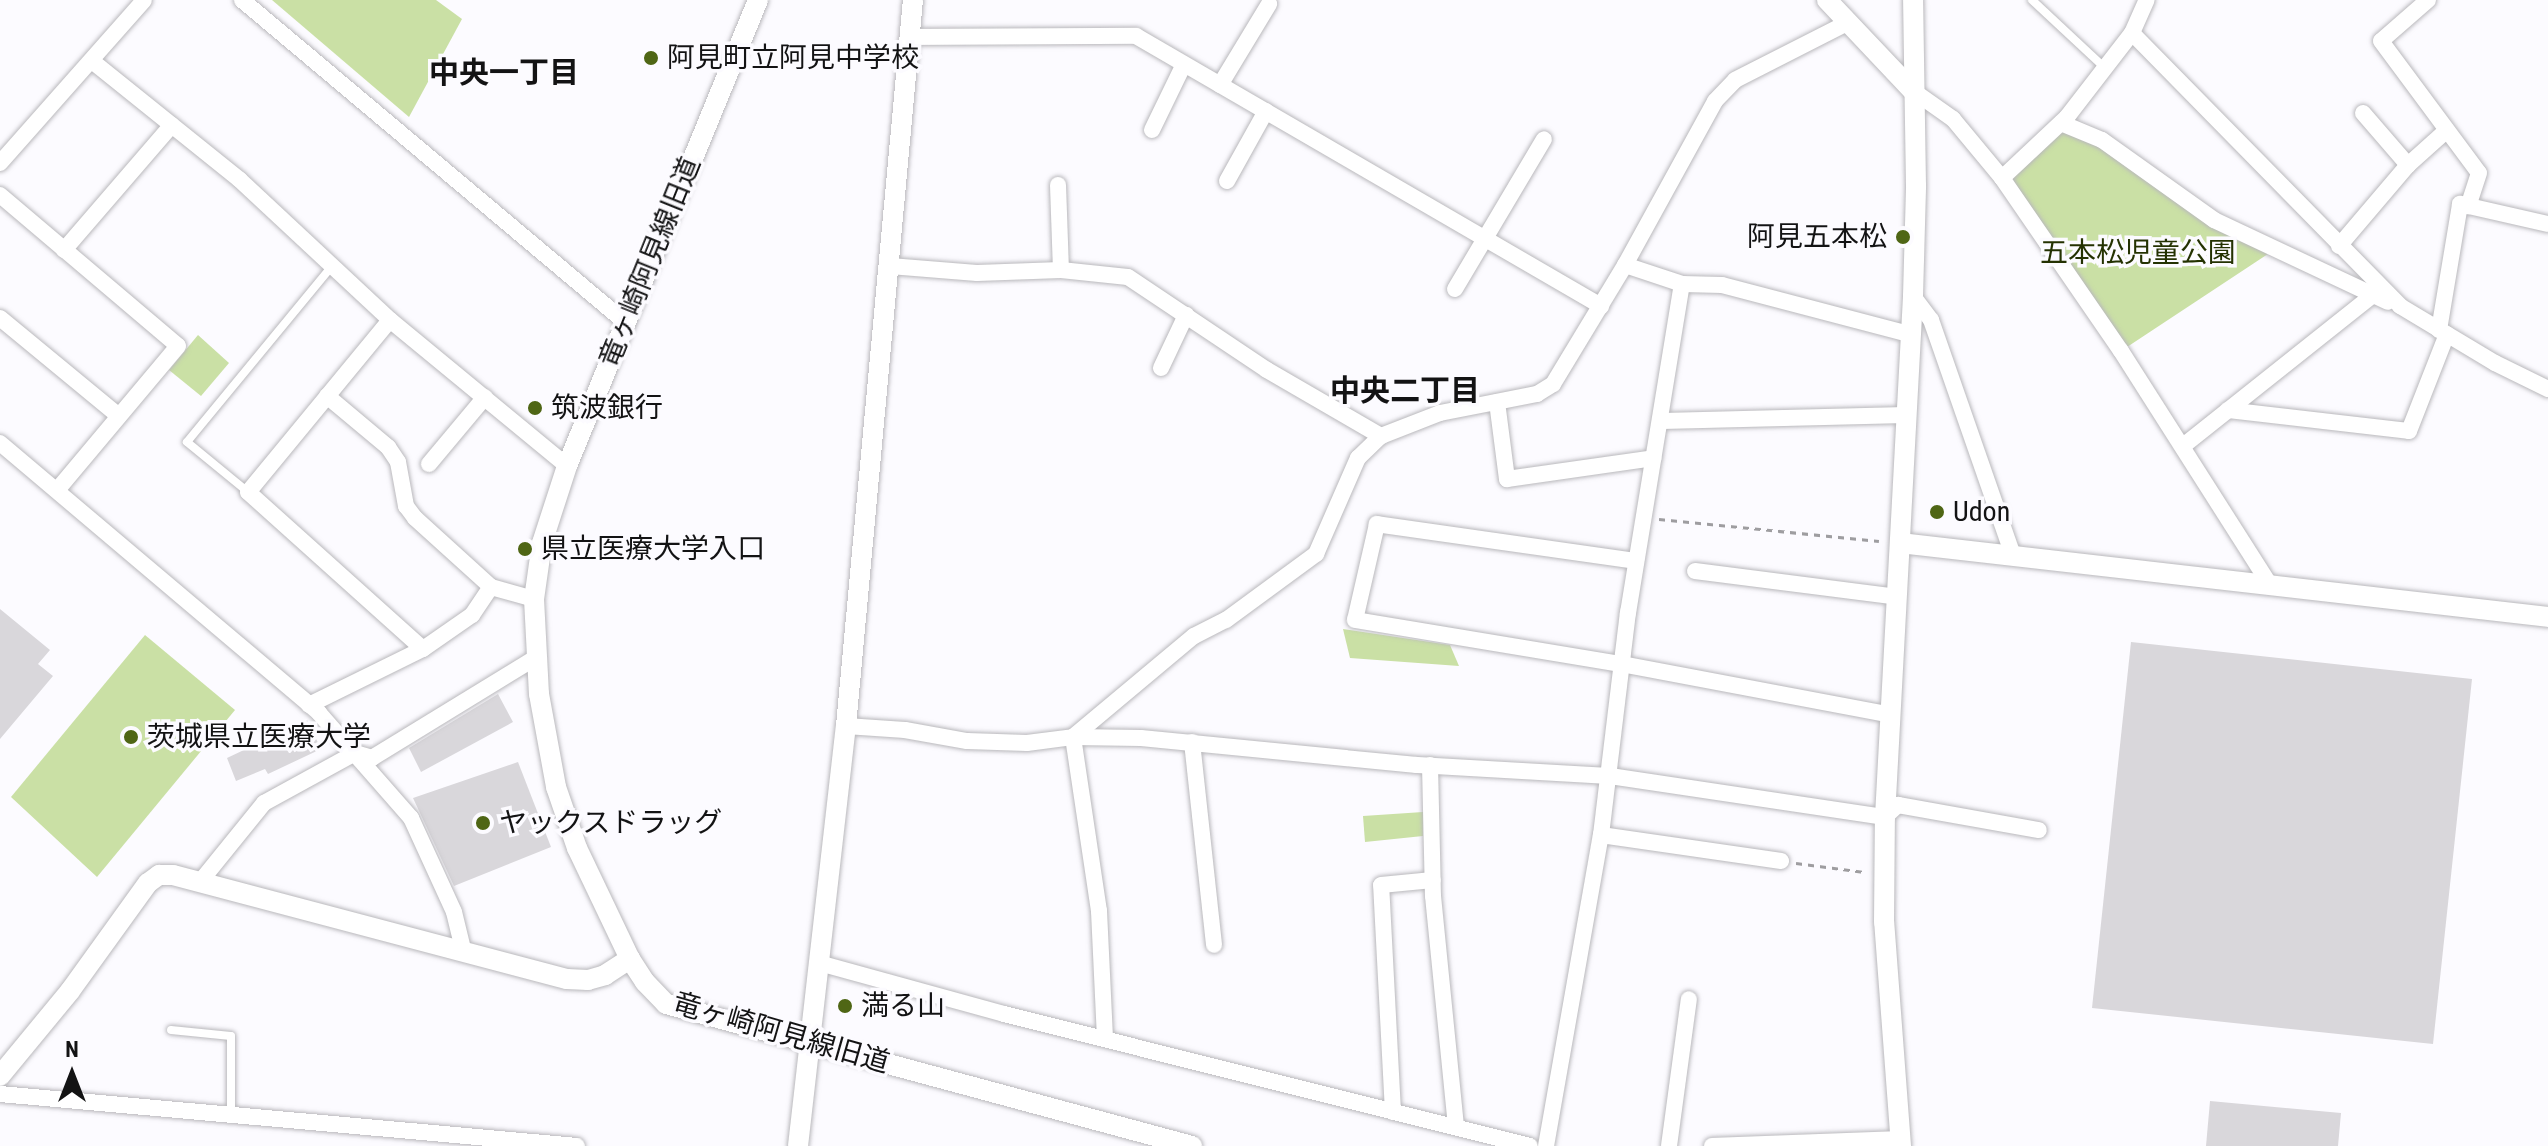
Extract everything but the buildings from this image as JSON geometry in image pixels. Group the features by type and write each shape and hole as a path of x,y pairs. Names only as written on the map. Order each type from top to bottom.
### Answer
{"street":[{"path":"0,163 144,0"},
{"path":"242,0 625,322"},
{"name":"竜ヶ崎阿見線旧道","path":"758,0 567,466 542,543 534,599 535,658 543,728 556,787 587,872 630,959 645,982 666,1004 1192,1146"},
{"path":"798,1146 846,726 913,0"},
{"path":"1827,0 1912,90 1953,119 2002,178 2183,446 2269,583"},
{"path":"1712,1146 1900,1142 1887,993 1884,875 1912,335 1916,186 1912,90 1913,0"},
{"path":"2428,0 2381,41 2479,173 2468,206"},
{"path":"1220,85 1269,4"},
{"path":"2002,178 2061,123 2105,68 2132,33 2140,4"},
{"path":"1073,737 1194,636 1226,620 1316,554 1358,458 1381,436 1440,413 1537,394 1553,384 1625,265 1715,101 1735,80 1847,23"},
{"path":"2132,33 2339,246 2409,312"},
{"path":"910,37 1136,36 1601,306"},
{"path":"92,61 240,180 390,320 567,466"},
{"path":"1152,130 1184,64"},
{"path":"1227,181 1266,111"},
{"path":"2363,113 2408,165"},
{"path":"2061,123 2102,140 2214,220 2409,312 2548,389"},
{"path":"64,250 172,125"},
{"path":"2339,246 2408,165 2447,130"},
{"path":"1455,289 1544,139"},
{"path":"1058,185 1061,270"},
{"path":"0,195 178,346 57,490"},
{"path":"2228,410 2409,431 2443,332 2460,204 2548,224"},
{"path":"1625,265 1682,284 1722,285 1912,335"},
{"path":"890,266 977,273 1061,270 1128,277 1267,370 1381,436"},
{"path":"1546,1146 1601,835 1636,561 1682,284"},
{"path":"2183,446 2373,295"},
{"path":"1913,296 1931,320 2013,556"},
{"path":"1161,368 1186,315"},
{"path":"0,318 119,416"},
{"path":"390,320 248,492 423,649"},
{"path":"327,396 388,447 398,462 406,506 415,518 491,587 534,599"},
{"path":"429,464 485,397"},
{"path":"1497,402 1507,479 1654,458"},
{"path":"1660,421 1908,415"},
{"path":"0,443 309,705 355,753 411,818 424,840 454,912 464,953"},
{"path":"1636,561 1377,524 1355,620 1622,664 1891,715"},
{"path":"1900,543 2548,617"},
{"path":"1695,571 1897,597"},
{"path":"309,705 423,649 472,615 491,587"},
{"path":"200,882 264,803 355,753 372,758 535,658"},
{"path":"846,726 905,730 967,741 1027,743 1073,737 1192,742 1430,765 1610,776 1885,817"},
{"path":"1073,737 1099,911 1105,1039"},
{"path":"1192,742 1214,945"},
{"path":"1430,765 1433,880 1456,1127"},
{"path":"1885,817 1898,805 2039,830"},
{"path":"1601,835 1781,861"},
{"path":"0,1076 70,991 148,883 159,875 200,882 567,979 588,980 605,975 630,959"},
{"path":"1393,1112 1381,885 1433,880"},
{"path":"819,963 1530,1146"},
{"path":"1669,1146 1689,999"},
{"path":"0,1094 577,1146"}],"lane":[{"path":"2032,0 2105,68"},
{"path":"248,492 187,442 332,266"},
{"path":"171,1030 231,1036 231,1113"}],"path":[{"path":"1644,518 1900,543"},
{"path":"1781,861 1884,875"}],"green space":[{"path":"272,0 436,0 462,19 409,117"},
{"name":"五本松児童公園","path":"2061,123 2214,220 2277,248 2121,351 2002,178"},
{"path":"198,335 229,363 201,396 169,370"},
{"path":"1343,629 1450,645 1459,666 1350,658"},
{"path":"145,635 235,710 97,877 11,797"},
{"path":"1423,812 1423,836 1365,842 1363,816"}],"place":[{"name":"阿見町立阿見中学校","path":"651,58"},
{"name":"阿見五本松","path":"1903,237"},
{"name":"筑波銀行","path":"535,408"},
{"name":"Udon","path":"1937,512"},
{"name":"県立医療大学入口","path":"525,549"},
{"name":"茨城県立医療大学","path":"131,737"},
{"name":"ヤックスドラッグ","path":"483,823"},
{"name":"満る山","path":"845,1006"}],"district":[{"name":"中央一丁目","path":"504,73"},
{"name":"中央二丁目","path":"1405,391"}]}
